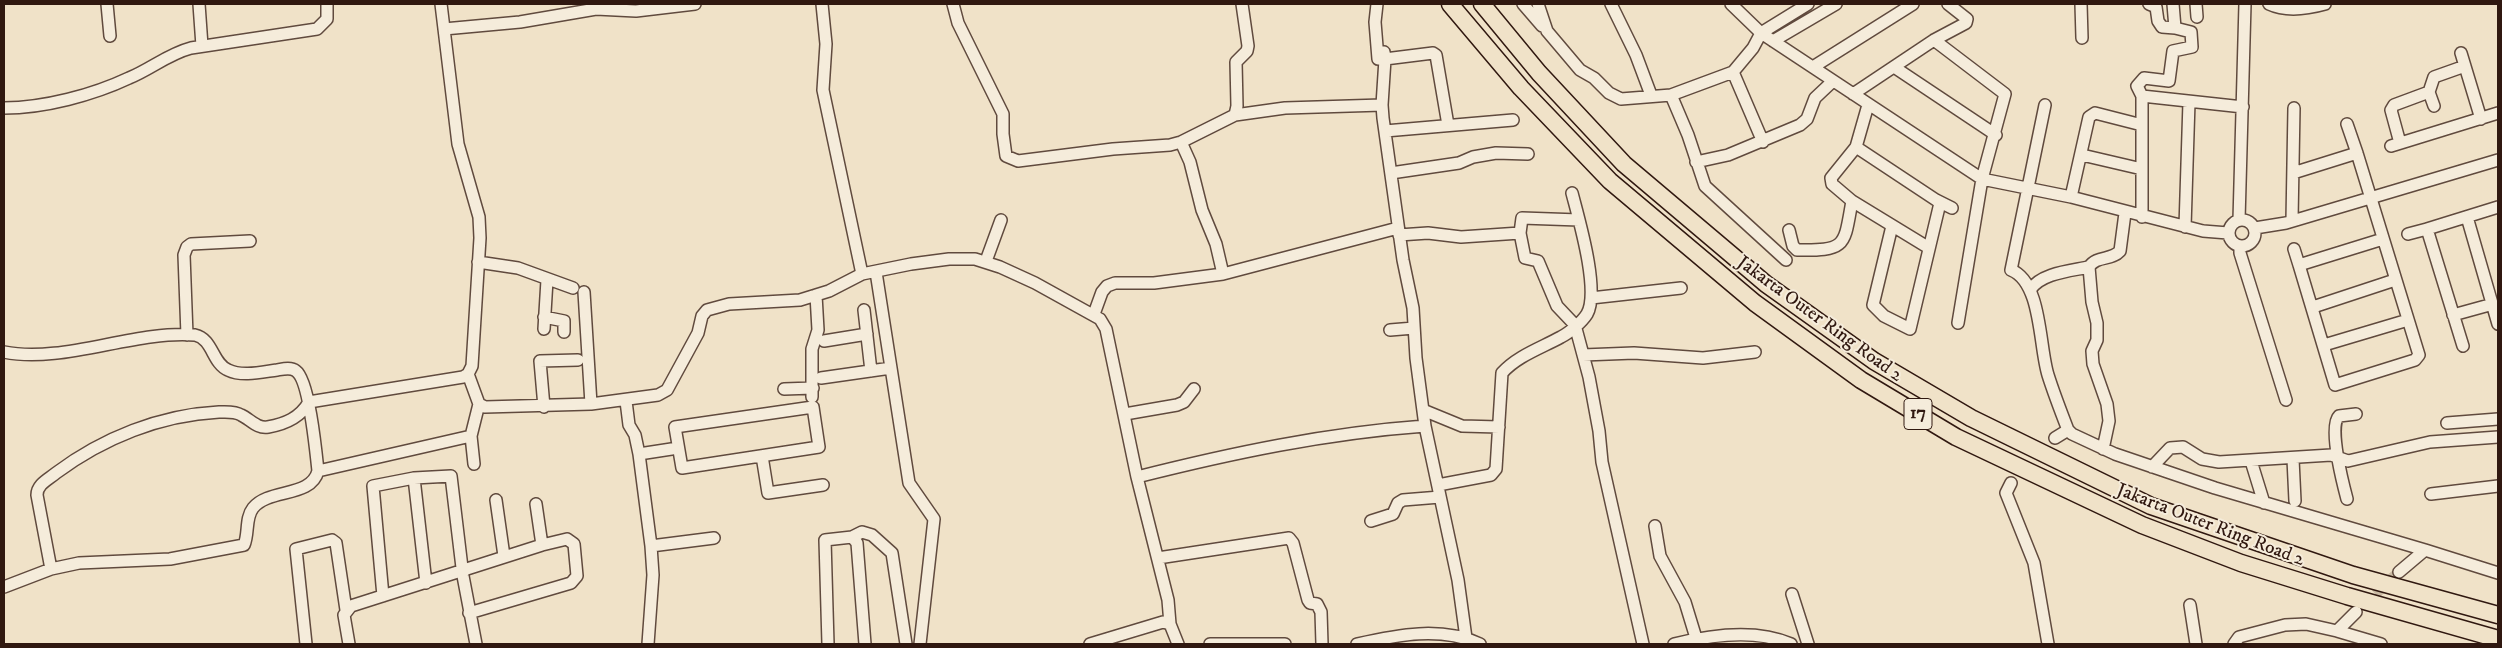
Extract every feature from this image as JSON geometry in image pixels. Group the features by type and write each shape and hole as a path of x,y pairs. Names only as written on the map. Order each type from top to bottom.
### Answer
{"highway":[{"name":"Jakarta Outer Ring Road 2","path":"1450,4 1521,88 1610,181 1755,303 1861,380 1956,437 2142,525 2241,563 2347,596 2498,639"},
{"name":"Jakarta Outer Ring Road 2","path":"1482,4 1539,73 1624,164 1766,284 1874,362 1971,418 2151,506 2353,575 2498,615"}],"street":[{"path":"107,4 110,36"},
{"path":"199,4 202,46"},
{"path":"4,108 32,107 107,87 131,78 172,54 202,46 317,29 325,23 327,4"},
{"path":"309,402 463,377 468,374 472,366 479,217 458,144 441,4"},
{"path":"444,29 520,22 611,7 636,11 695,4"},
{"path":"822,4 826,44 823,90 862,274"},
{"path":"953,4 958,22 1003,114 1004,151 1010,159 1040,160 1058,155 1181,142 1234,115 1286,108 1382,105"},
{"path":"1234,115 1237,106 1236,62 1247,52 1248,46 1242,4"},
{"path":"1377,4 1375,22 1378,59 1436,55 1448,125"},
{"path":"1384,4 1382,22 1385,59 1382,105 1385,131 1399,232 1413,308 1425,426 1458,580 1466,638"},
{"path":"1523,4 1580,70 1594,78 1609,92 1621,99 1651,95 1672,95 1733,72 1753,48 1761,34 1804,5"},
{"path":"1538,4 1547,32"},
{"path":"1611,4 1636,55 1651,95"},
{"path":"1731,4 1761,34 1982,179 2026,190 2071,197 2125,213 2185,227 2228,234"},
{"path":"1773,42 1836,4"},
{"path":"1813,67 1913,4"},
{"path":"1853,94 1934,40 1966,23 1967,19 1948,4"},
{"path":"2081,4 2082,38"},
{"path":"2142,217 2142,96 2137,86 2144,78 2169,81 2173,50 2192,47 2191,32 2162,27 2158,21 2156,7 2148,4"},
{"path":"2173,4 2176,28"},
{"path":"2196,4 2197,17"},
{"path":"2239,220 2245,4"},
{"path":"2275,5 2307,8 2325,4"},
{"path":"1934,40 2005,94 1996,135 1982,179 1958,323"},
{"path":"2461,52 2481,119"},
{"path":"2434,106 2429,92 2434,77 2465,66"},
{"path":"1894,67 1996,135"},
{"path":"1733,72 1763,142"},
{"path":"1696,162 1728,156 1800,125 1807,119 1815,98 1833,81"},
{"path":"2429,92 2394,105 2391,110 2396,144 2498,114"},
{"path":"1672,95 1705,186 1786,260"},
{"path":"2142,96 2243,107"},
{"path":"2185,227 2189,102"},
{"path":"1868,105 1856,147 1831,178 1835,188 1852,201 1929,248"},
{"path":"2045,105 2011,270 2023,277 2030,290 2048,374 2068,430 2072,434 2103,449 2152,467 2264,503 2498,573"},
{"path":"2292,220 2294,108"},
{"path":"2071,197 2082,155 2089,117 2092,114 2142,125"},
{"path":"1385,131 1513,120"},
{"path":"2294,249 2313,306 2333,382 2338,385 2418,358 2347,124"},
{"path":"1181,142 1190,162 1202,210 1216,244 1224,274"},
{"path":"1856,147 1940,203 1952,208"},
{"path":"1391,173 1459,163 1496,153 1528,154"},
{"path":"2293,173 2357,153"},
{"path":"2082,155 2142,169"},
{"path":"2255,228 2292,220 2498,160"},
{"path":"1438,485 1491,475 1496,469 1498,461 1502,373 1510,364 1563,336 1586,314 1591,298 1586,244 1572,194"},
{"path":"1788,230 1793,246 1797,250 1836,248 1846,238 1852,201"},
{"path":"1892,226 1873,305 1884,316 1910,329 1940,203"},
{"path":"2408,234 2498,207"},
{"path":"2030,290 2035,283 2043,278 2089,267 2096,259 2112,256 2120,251 2125,213"},
{"path":"2467,216 2498,324"},
{"path":"1579,220 1522,218 1520,233 1525,258 1538,261 1557,306 1575,325 1599,431 1602,462 1643,644"},
{"path":"986,262 1001,220"},
{"path":"2239,220 2248,221 2255,228 2255,238 2249,245 2240,247 2232,242 2228,234 2231,225 2239,220"},
{"path":"2427,229 2463,346"},
{"path":"1094,314 1102,292 1107,286 1115,283 1154,283 1224,274 1399,232 1428,232 1461,236 1520,233"},
{"path":"2299,265 2383,239"},
{"path":"187,335 184,255 187,246 191,244 250,241"},
{"path":"2240,247 2240,254 2286,400"},
{"path":"478,257 518,268 573,288"},
{"path":"479,404 485,408 544,407 626,401 658,395 667,390 698,333 702,316 707,310 729,304 800,300 851,281 862,274 911,264 964,258 986,262 1035,283 1094,314 1100,318 1106,329 1137,477 1168,600 1170,624 1178,644"},
{"path":"2089,267 2092,302 2098,324 2096,340 2092,351 2093,364 2107,404 2109,421 2103,449"},
{"path":"876,272 909,483 934,519 920,644"},
{"path":"544,329 547,280"},
{"path":"2313,306 2395,280"},
{"path":"1591,298 1681,288"},
{"path":"584,292 591,404"},
{"path":"784,390 812,393 812,349 818,330 816,295"},
{"path":"2453,315 2492,304"},
{"path":"864,310 871,371"},
{"path":"544,317 564,321 564,332"},
{"path":"2324,345 2408,320"},
{"path":"1390,330 1414,328"},
{"path":"824,341 866,334"},
{"path":"4,352 39,355 118,342 187,335 200,337 204,340 218,362 228,370 255,373 288,368 295,370 300,376 309,402 318,471 316,478 307,486 276,496 253,508 249,515 246,543 241,547 170,558 79,563 51,569 4,586"},
{"path":"1583,355 1634,353 1703,358 1755,352"},
{"path":"544,407 540,361 578,360"},
{"path":"821,378 891,368"},
{"path":"468,374 479,404 471,436 474,464"},
{"path":"1125,414 1177,405 1184,402 1194,389"},
{"path":"626,401 629,425 635,435 640,454 651,546 653,575 648,644"},
{"path":"51,569 37,489 69,464 110,440 175,418 218,412 235,412 257,426 268,427 294,418 304,411 309,402"},
{"path":"813,407 819,447 762,456 682,468 675,427 813,407"},
{"path":"1423,410 1462,426 1499,427"},
{"path":"2347,499 2337,455 2336,418 2356,414"},
{"path":"1137,477 1222,456 1328,436 1368,430 1425,426"},
{"path":"2055,438 2068,430"},
{"path":"318,471 471,436"},
{"path":"2152,467 2170,448 2183,447 2202,459 2219,462 2337,455 2348,461 2430,442 2498,437"},
{"path":"640,454 678,448"},
{"path":"762,456 768,493 823,485"},
{"path":"2293,459 2295,501"},
{"path":"2251,461 2264,503"},
{"path":"382,596 373,486 414,478 448,475 453,480 463,572 476,644"},
{"path":"414,478 426,583"},
{"path":"2011,483 2006,493 2034,563 2048,644"},
{"path":"2431,494 2498,486"},
{"path":"1371,521 1393,514 1398,503 1403,500 1440,497"},
{"path":"496,500 504,556"},
{"path":"536,504 542,545"},
{"path":"1655,526 1660,556 1685,602 1696,638"},
{"path":"828,644 825,540 852,537 862,532 872,535 892,553 906,644"},
{"path":"852,537 857,543 865,644"},
{"path":"346,610 382,596 455,572 463,572 504,556 542,545 567,538 574,544 577,576 574,580 470,613"},
{"path":"651,546 714,538"},
{"path":"1158,558 1290,538 1308,600 1310,603 1317,604 1321,612 1322,644"},
{"path":"306,644 296,549 332,540 336,543 349,644"},
{"path":"2398,572 2424,550"},
{"path":"1792,594 1808,644"},
{"path":"2190,605 2196,644"},
{"path":"2337,631 2356,612"},
{"path":"1093,644 1163,622 1170,624"},
{"path":"2234,644 2240,637 2285,625 2306,624 2381,644"},
{"path":"1357,644 1393,636 1429,634 1466,638 1480,644"},
{"path":"1674,644 1696,638 1747,640 1773,636 1791,644"},
{"path":"1210,644 1285,644"}],"tunnel":[{"path":"2363,605 2399,572"}]}
